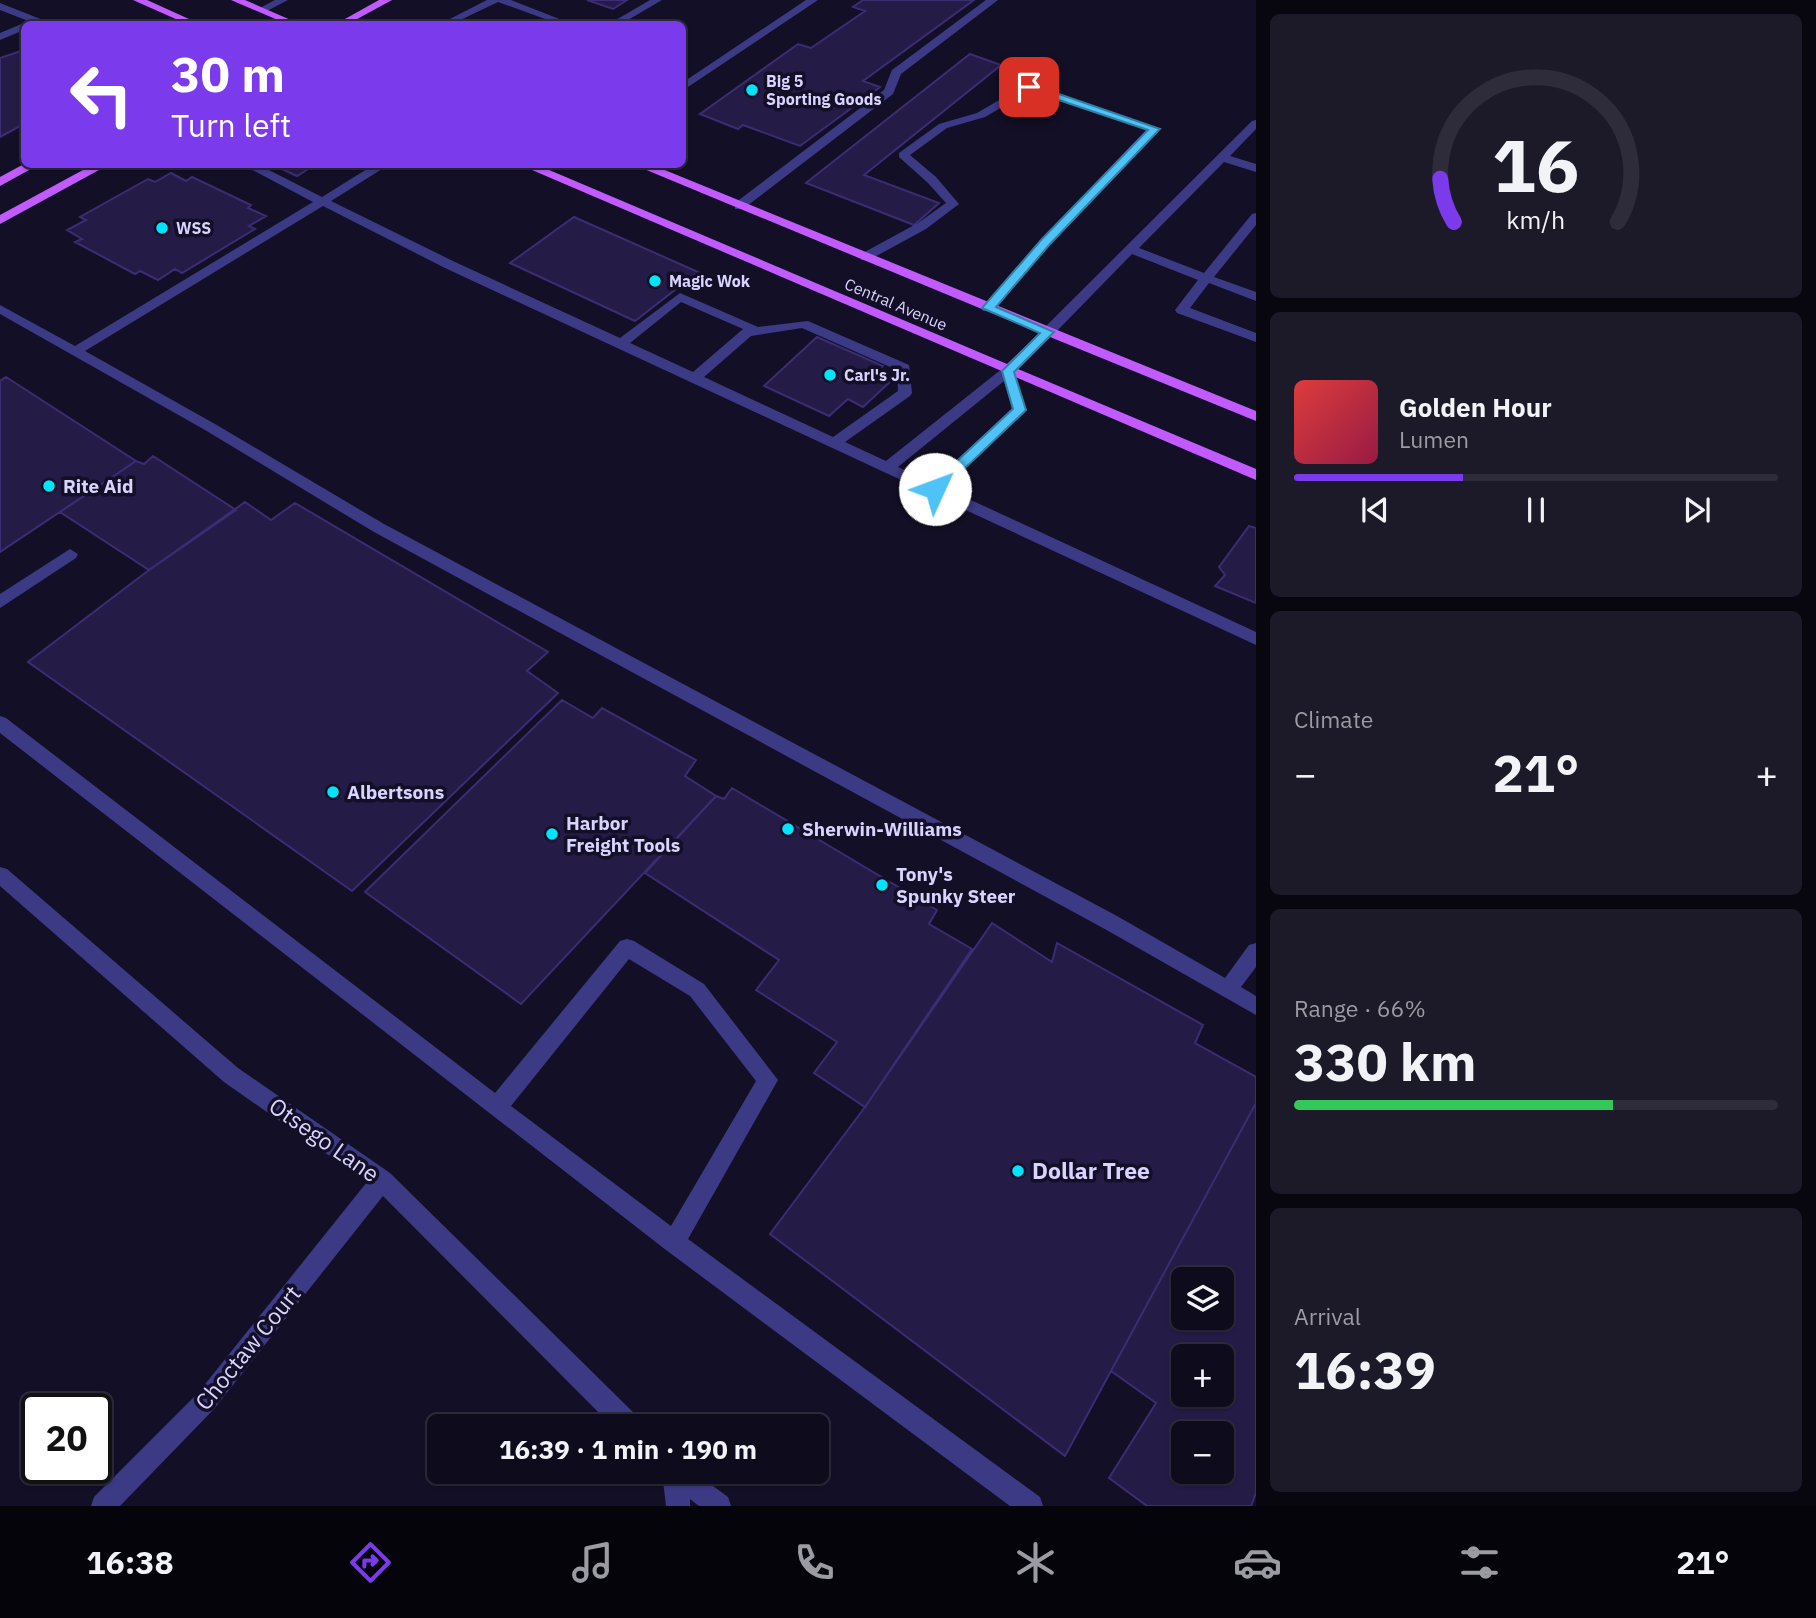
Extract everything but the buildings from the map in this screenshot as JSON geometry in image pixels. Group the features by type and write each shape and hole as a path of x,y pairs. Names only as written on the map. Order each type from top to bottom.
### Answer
{"main road":[{"path":"138,0 188,21"},
{"path":"236,0 288,21"},
{"path":"347,21 387,0"},
{"path":"0,182 26,168"},
{"path":"0,220 97,168"},
{"name":"Central Avenue","path":"533,168 1256,475"},
{"name":"Central Avenue","path":"648,168 1256,416"},
{"path":"1008,371 1048,332"}],"street":[{"path":"261,10 283,0"},
{"path":"451,21 495,0"},
{"path":"501,0 559,21"},
{"path":"619,21 657,0"},
{"path":"686,85 813,0"},
{"path":"738,206 889,92 896,72 993,0"},
{"path":"0,6 28,21"},
{"path":"0,37 21,29"},
{"path":"865,257 922,226 953,204 932,180 903,155 943,126 981,115 1029,87 1154,129 1046,242 988,308"},
{"path":"1048,332 1133,250 1256,122"},
{"path":"1222,157 1256,168"},
{"path":"255,168 450,265 1256,639"},
{"path":"76,351 377,168"},
{"path":"1256,217 1182,310 1256,338"},
{"path":"1133,250 1256,297"},
{"path":"621,344 680,296 752,328 695,378"},
{"path":"0,309 379,528 1099,916 1256,1006"},
{"path":"746,333 803,324 904,368 905,393 834,443"},
{"path":"888,467 1008,371 1019,410 935,489"},
{"path":"0,602 70,554"},
{"path":"0,723 674,1242 1031,1506"},
{"name":"Otsego Lane","path":"0,876 231,1075 382,1180 617,1414"},
{"path":"497,1107 627,947 697,990 768,1080 674,1242"},
{"path":"1228,990 1256,951"},
{"name":"Choctaw Court","path":"103,1506 206,1401 382,1180"},
{"path":"675,1484 678,1506"},
{"path":"690,1484 719,1506"}],"place":[{"name":"Big 5 Sporting Goods","path":"752,90"},
{"name":"WSS","path":"162,228"},
{"name":"Magic Wok","path":"655,281"},
{"name":"Carl's Jr.","path":"830,375"},
{"name":"Rite Aid","path":"49,486"},
{"name":"Albertsons","path":"333,792"},
{"name":"Sherwin-Williams","path":"788,829"},
{"name":"Harbor Freight Tools","path":"552,834"},
{"name":"Tony's Spunky Steer","path":"882,885"},
{"name":"Dollar Tree","path":"1018,1171"}],"route":[{"path":"935,489 1019,410 1008,371 1048,332 988,308 1046,242 1154,129 1029,87"}]}
